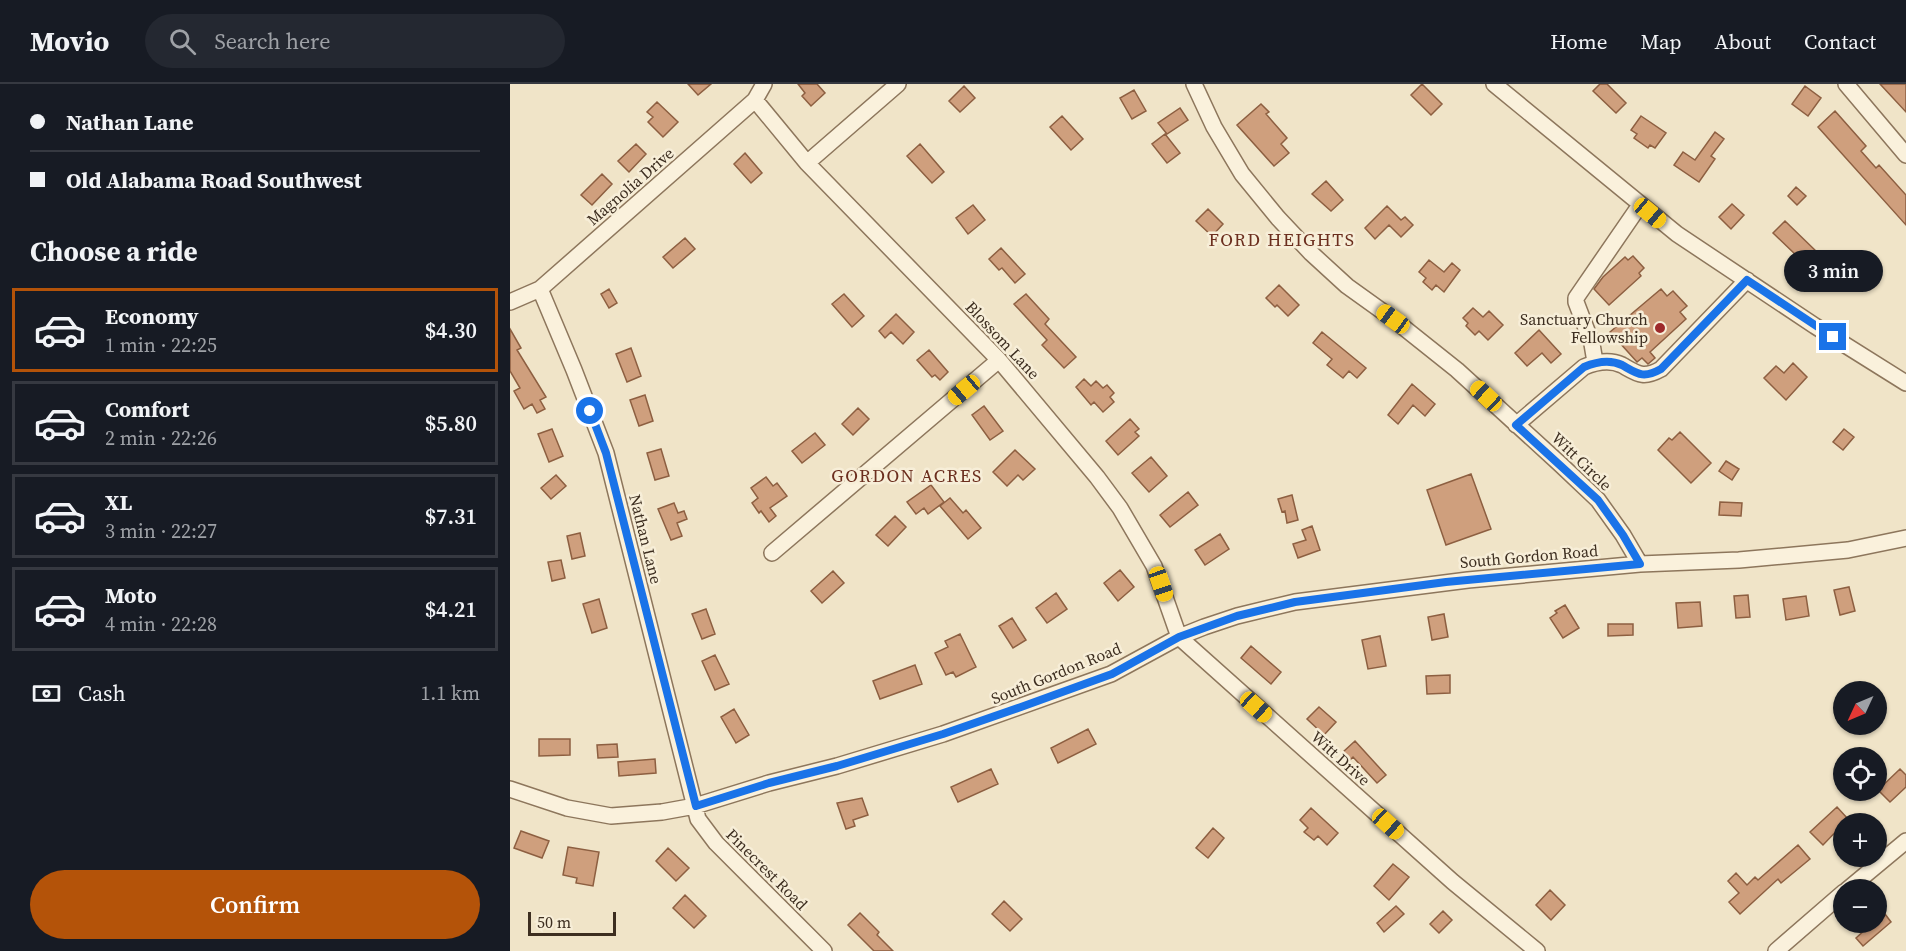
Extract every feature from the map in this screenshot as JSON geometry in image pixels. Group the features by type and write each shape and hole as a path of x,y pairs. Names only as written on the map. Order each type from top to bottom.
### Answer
{"street":[{"name":"Magnolia Drive","path":"510,302 540,289 755,100 764,84"},
{"path":"807,163 898,84"},
{"name":"Witt Circle","path":"1194,84 1214,127 1242,174 1278,219 1347,286 1457,370 1598,500 1640,564"},
{"path":"1494,84 1677,234 1815,326 1906,383"},
{"path":"1846,84 1906,154"},
{"name":"Blossom Lane","path":"755,100 807,163 999,360 1066,438 1120,508 1154,566 1179,637"},
{"path":"1595,362 1592,344 1576,298 1640,205"},
{"path":"1516,425 1584,367 1595,362 1620,364 1639,375 1654,373 1661,369 1747,280"},
{"name":"Nathan Lane","path":"540,289 606,453 696,806"},
{"path":"772,553 999,360"},
{"name":"South Gordon Road","path":"510,789 567,808 611,816 662,812 696,806 943,734 1112,674 1179,637 1237,616 1295,602 1468,580 1640,564 1739,560 1848,549 1906,538"},
{"name":"Witt Drive","path":"1179,637 1454,882 1537,951"},
{"name":"Pinecrest Road","path":"696,806 698,819 716,843 824,951"},
{"path":"1860,879 1906,841"},
{"path":"1776,951 1833,901"}],"building":[{"path":"688,84 711,84 698,95"},
{"path":"798,84 817,84 825,93 811,106 802,96 805,93"},
{"path":"1422,84 1442,104 1431,115 1411,95"},
{"path":"1600,84 1607,84 1626,103 1616,113 1593,91"},
{"path":"1880,84 1906,84 1906,112"},
{"path":"964,86 975,98 960,112 949,101"},
{"path":"1805,86 1821,98 1808,116 1792,104"},
{"path":"1134,90 1146,111 1132,119 1120,98"},
{"path":"657,102 678,122 663,137 648,122 653,117 647,112"},
{"path":"1261,104 1269,112 1266,114 1287,138 1281,144 1289,153 1274,166 1237,125"},
{"path":"1180,108 1188,120 1167,134 1158,123"},
{"path":"1835,111 1866,146 1861,151 1876,168 1879,165 1906,195 1906,225 1818,127"},
{"path":"1062,116 1083,139 1071,150 1050,127"},
{"path":"1641,116 1666,133 1655,148 1650,145 1648,148 1634,138 1637,134 1631,130"},
{"path":"1715,132 1724,139 1711,156 1715,159 1699,182 1674,165 1683,152 1695,160"},
{"path":"1165,134 1180,153 1167,163 1152,144"},
{"path":"636,144 646,154 629,172 618,161"},
{"path":"920,144 944,172 932,183 907,156"},
{"path":"745,153 762,173 751,183 734,164"},
{"path":"602,174 612,184 592,205 581,195"},
{"path":"1326,181 1343,200 1331,211 1312,194"},
{"path":"1796,187 1806,196 1797,205 1788,196"},
{"path":"1732,204 1744,215 1731,229 1719,217"},
{"path":"973,205 985,220 968,234 956,218"},
{"path":"1387,206 1401,220 1405,217 1413,225 1401,237 1389,225 1375,239 1365,228"},
{"path":"1208,209 1223,224 1212,236 1196,221"},
{"path":"1785,221 1819,254 1821,252 1845,270 1835,283 1798,254 1797,256 1773,233"},
{"path":"685,238 695,249 673,268 663,257"},
{"path":"1001,248 1025,274 1015,283 1002,268 999,270 989,259"},
{"path":"1633,256 1644,268 1639,273 1641,276 1609,305 1594,289 1603,277 1625,257 1628,260"},
{"path":"1429,260 1444,272 1452,263 1460,270 1444,292 1436,285 1432,290 1423,282 1426,278 1419,272"},
{"path":"1279,285 1299,305 1288,316 1266,298"},
{"path":"609,289 617,303 609,308 601,294"},
{"path":"1661,289 1667,296 1673,291 1687,306 1680,312 1686,319 1650,352 1655,358 1648,364 1642,358 1637,362 1610,332"},
{"path":"844,294 864,316 852,327 832,304"},
{"path":"1026,294 1049,319 1045,324 1076,357 1064,368 1042,345 1047,340 1014,304"},
{"path":"1473,308 1483,317 1489,311 1503,325 1488,340 1479,331 1475,335 1466,326 1468,323 1463,318"},
{"path":"896,314 914,332 903,344 891,332 885,338 879,331"},
{"path":"510,329 521,348 517,350 546,397 540,400 545,409 537,413 532,404 524,409 514,391 520,388 510,371"},
{"path":"1539,330 1561,354 1551,363 1542,353 1527,366 1515,353"},
{"path":"1322,332 1366,368 1357,378 1349,371 1343,378 1327,365 1332,359 1313,343"},
{"path":"631,348 641,376 627,382 616,354"},
{"path":"929,350 948,372 940,380 935,375 932,377 917,360"},
{"path":"1793,363 1807,377 1786,400 1764,378 1776,366 1784,373"},
{"path":"1084,379 1091,386 1096,381 1103,388 1107,385 1114,393 1110,397 1114,402 1103,412 1094,402 1091,405 1076,387"},
{"path":"1412,384 1435,404 1425,416 1413,405 1398,424 1388,415"},
{"path":"645,395 653,421 639,426 630,400"},
{"path":"984,406 1003,431 990,440 972,415"},
{"path":"858,408 869,419 853,435 842,424"},
{"path":"1130,419 1139,429 1135,432 1139,436 1118,455 1106,441"},
{"path":"552,429 563,456 549,462 538,434"},
{"path":"1844,429 1854,437 1843,450 1833,442"},
{"path":"1680,432 1711,463 1691,483 1658,450 1669,438 1672,440"},
{"path":"815,433 825,445 802,463 792,451"},
{"path":"661,449 669,476 655,480 647,453"},
{"path":"1015,450 1035,469 1023,480 1018,475 1007,486 993,472"},
{"path":"1151,457 1167,476 1149,492 1132,473"},
{"path":"1726,461 1739,469 1732,480 1719,471"},
{"path":"1471,474 1491,529 1446,545 1427,490"},
{"path":"556,475 566,486 551,499 541,488"},
{"path":"766,477 773,486 777,483 787,496 770,508 776,516 769,522 752,503 758,498 751,488"},
{"path":"931,485 944,502 928,514 924,508 916,514 907,502"},
{"path":"1188,492 1198,505 1170,527 1160,515"},
{"path":"1292,495 1298,520 1287,523 1285,511 1282,512 1278,499"},
{"path":"950,498 963,513 966,510 981,528 968,539 940,506"},
{"path":"1720,502 1742,503 1741,516 1719,515"},
{"path":"674,503 678,513 684,511 687,519 677,523 682,536 671,540 658,509"},
{"path":"895,516 906,527 888,546 876,535"},
{"path":"1312,526 1320,550 1298,558 1293,544 1306,540 1302,530"},
{"path":"580,533 585,556 572,559 567,536"},
{"path":"1220,534 1229,549 1205,565 1195,550"},
{"path":"561,560 565,578 552,581 548,562"},
{"path":"1120,570 1134,587 1118,601 1104,583"},
{"path":"833,571 844,583 822,603 811,591"},
{"path":"1849,587 1855,611 1840,615 1834,590"},
{"path":"1056,593 1067,609 1047,623 1036,608"},
{"path":"1748,595 1750,617 1736,618 1734,596"},
{"path":"1806,596 1809,616 1786,620 1783,599"},
{"path":"599,599 607,628 592,633 583,604"},
{"path":"1700,602 1702,626 1678,628 1676,603"},
{"path":"1565,605 1579,628 1563,638 1550,618 1557,613 1555,611"},
{"path":"706,609 715,634 702,639 692,614"},
{"path":"1444,614 1448,637 1432,640 1428,617"},
{"path":"1012,618 1026,640 1013,648 999,626"},
{"path":"1608,624 1633,624 1633,635 1608,636"},
{"path":"960,634 976,667 956,677 953,672 946,675 935,653 948,647 945,641"},
{"path":"1380,636 1386,666 1368,669 1362,640"},
{"path":"1251,646 1281,672 1271,684 1241,658"},
{"path":"715,655 729,684 715,690 702,661"},
{"path":"915,665 922,684 880,699 873,681"},
{"path":"1450,675 1450,693 1427,694 1426,676"},
{"path":"1319,707 1336,722 1324,735 1307,719"},
{"path":"734,709 749,735 736,743 721,717"},
{"path":"1088,729 1096,744 1058,763 1051,748"},
{"path":"539,739 570,739 570,755 539,756"},
{"path":"1355,741 1386,775 1377,783 1353,757 1350,760 1343,752"},
{"path":"617,744 618,757 598,758 597,745"},
{"path":"655,759 656,773 619,776 618,762"},
{"path":"991,769 998,784 958,802 951,787"},
{"path":"1900,769 1906,775 1906,787 1890,802 1887,799 1887,781"},
{"path":"862,798 868,815 853,820 855,826 846,829 837,803"},
{"path":"1837,807 1842,813 1833,813 1833,835 1823,845 1810,832"},
{"path":"1311,808 1338,833 1327,845 1318,836 1314,840 1304,832 1308,828 1300,820"},
{"path":"1213,828 1224,838 1208,858 1196,848"},
{"path":"521,831 549,841 542,858 514,848"},
{"path":"1798,845 1810,859 1781,883 1778,879 1740,914 1729,902 1739,893 1728,881 1736,873 1747,885 1755,877 1758,880"},
{"path":"568,847 599,852 593,886 576,883 577,878 563,875"},
{"path":"668,848 689,868 676,881 656,861"},
{"path":"1393,864 1409,877 1389,900 1374,886"},
{"path":"1550,890 1565,905 1551,920 1536,905"},
{"path":"685,895 706,916 694,928 673,908"},
{"path":"1004,901 1022,919 1010,931 992,914"},
{"path":"1396,906 1404,914 1384,932 1377,923"},
{"path":"1443,911 1452,920 1439,933 1430,924"},
{"path":"860,913 879,932 877,935 893,951 874,951 848,925"},
{"path":"1862,933 1878,933 1863,946 1856,938"}],"place":[{"name":"Sanctuary Church Fellowship","path":"1660,328"}],"district":[{"name":"FORD HEIGHTS","path":"1282,239"},
{"name":"GORDON ACRES","path":"907,475"}],"route":[{"path":"590,411 606,453 696,806 943,734 1021,707 1112,674 1179,637 1237,616 1295,602 1446,582 1640,564 1598,500 1516,425 1584,367 1595,362 1620,364 1639,375 1647,375 1661,369 1747,280 1833,337"}]}
